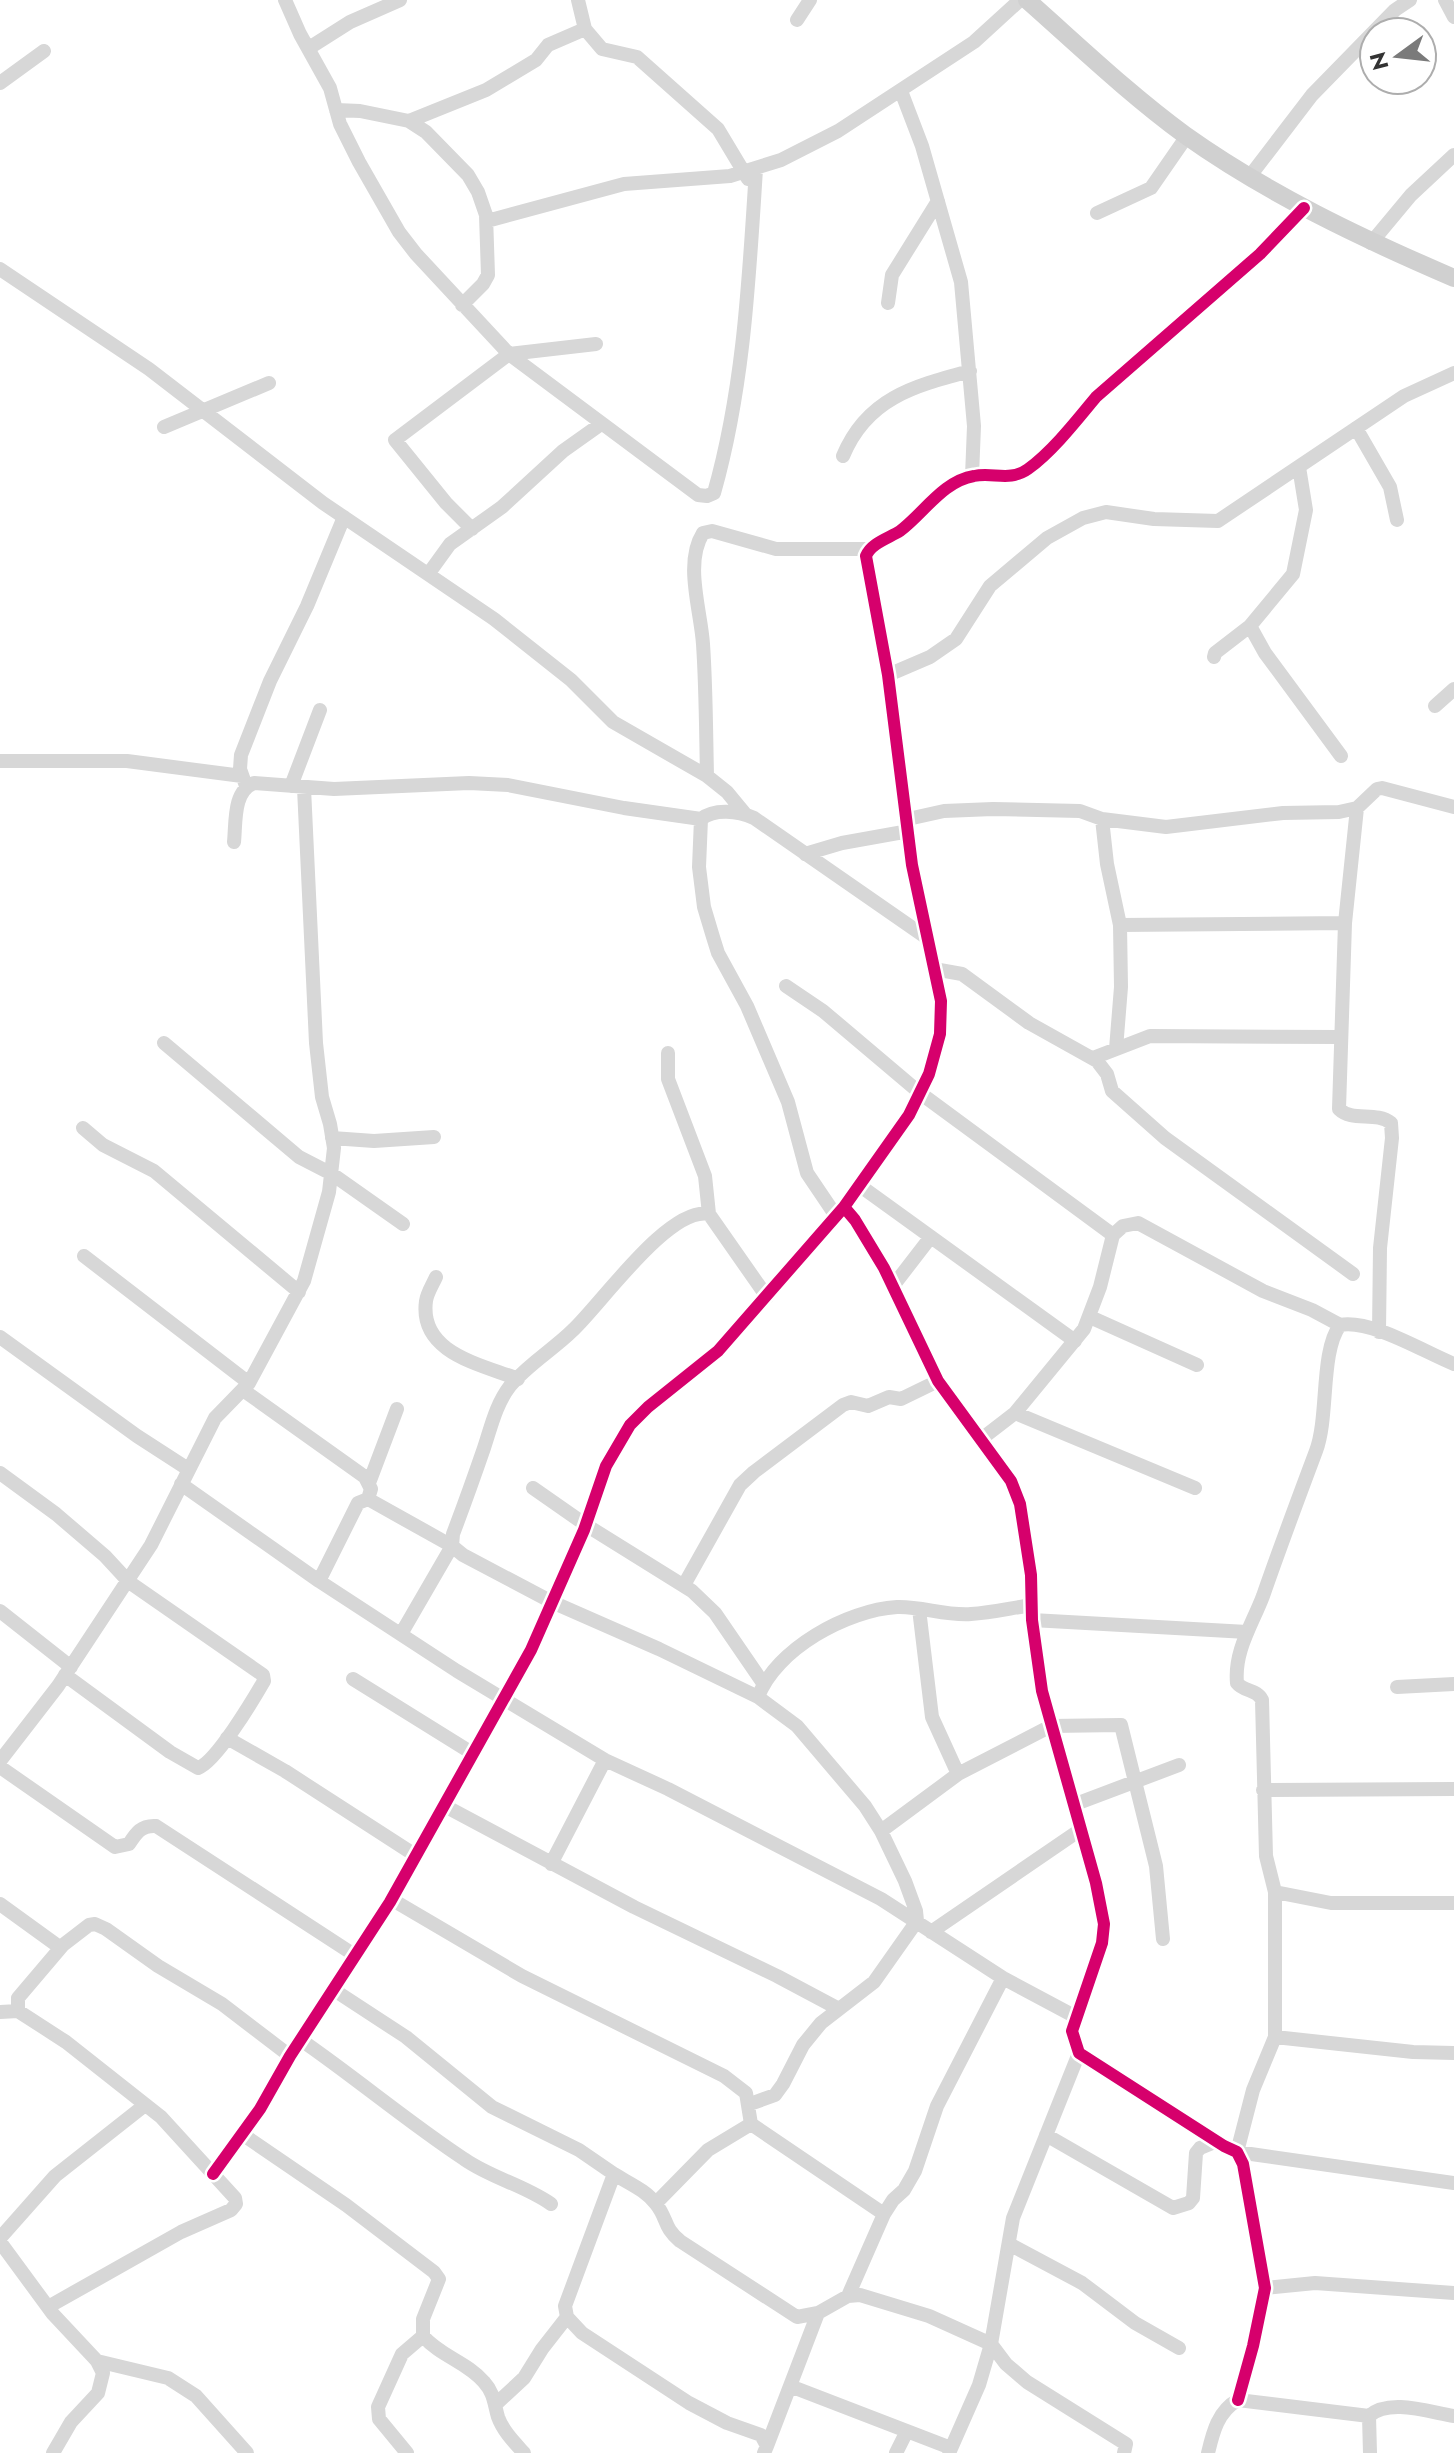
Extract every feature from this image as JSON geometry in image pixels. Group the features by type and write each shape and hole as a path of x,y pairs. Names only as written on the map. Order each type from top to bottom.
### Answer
{"main road":[{"path":"1027,0 1150,108 1187,136 1304,208 1371,243 1454,278"}],"street":[{"path":"285,0 330,88 336,110 359,162 399,232 509,354 698,495 707,496 714,493 731,425 747,315 754,203 751,171 718,129 637,57 602,49 585,29 578,0"},
{"path":"309,48 350,22 400,0"},
{"path":"797,20 810,0"},
{"path":"487,221 624,184 751,171 806,149 974,42 1020,0"},
{"path":"1250,176 1312,95 1391,5 1410,0"},
{"path":"1445,0 1454,17"},
{"path":"409,121 486,90 536,60 548,45 585,29"},
{"path":"0,83 44,51"},
{"path":"901,91 922,146 961,282 974,426 972,476"},
{"path":"336,110 360,111 409,121 426,132 468,175 478,192 487,221 488,275 462,305"},
{"path":"1097,213 1151,188 1187,136"},
{"path":"1371,243 1411,195 1454,155"},
{"path":"888,303 892,275 938,201"},
{"path":"707,776 703,643 695,569 698,542 703,533 712,531 776,549 869,549 901,529 955,482 972,476 1007,477 1028,469 1077,421 1096,397 1260,254 1304,208"},
{"path":"0,269 149,369 201,412 344,517 494,619 571,680 613,722 707,776 727,792 746,815"},
{"path":"472,529 446,503 395,440 509,354 596,344"},
{"path":"843,456 851,436 880,406 915,385 970,371"},
{"path":"888,675 930,657 956,639 990,586 1047,538 1083,518 1106,512 1154,519 1218,521 1404,396 1454,373"},
{"path":"164,427 269,383"},
{"path":"429,573 450,544 502,507 563,451 601,424"},
{"path":"1356,428 1390,487 1397,520"},
{"path":"1214,657 1250,626 1293,574 1306,510 1299,467"},
{"path":"234,842 239,796 244,781 241,755 264,695 307,606 344,517"},
{"path":"213,2174 260,2109 290,2056 391,1899 531,1650 586,1525 606,1466 630,1425 718,1351 767,1297 859,1185 909,1115 929,1074 940,1034 941,1001 912,865 888,675 866,556 869,549"},
{"path":"1250,626 1265,653 1341,756"},
{"path":"1435,706 1454,689"},
{"path":"320,710 298,787 316,1043 322,1097 332,1138 332,1174 313,1251 299,1292 246,1387 215,1418 129,1582 68,1671 1,1760 115,1847 129,1844 143,1827 156,1826 356,1956"},
{"path":"0,761 127,761 254,783 298,787 508,785 624,808 701,819"},
{"path":"805,854 908,825 944,811 1080,811 1102,819 1166,827 1260,815 1339,812 1357,808 1382,788 1454,807"},
{"path":"1357,808 1345,923 1339,1109 1346,1115 1385,1118 1391,1123 1380,1248 1379,1332"},
{"path":"790,2386 950,2451 979,2385 991,2344 1013,2218 1079,2053 1072,2031 1102,1943 1104,1924 1096,1883 1042,1691 1032,1612 1031,1575 1020,1504 1011,1481 938,1381 893,1286 855,1220 840,1211 807,1173 788,1102 747,1006 718,953 704,907 698,826 701,819 707,814 727,812 746,815 762,823 927,938"},
{"path":"1102,819 1107,864 1120,925 1121,987 1116,1049"},
{"path":"1120,925 1345,923"},
{"path":"934,969 962,974 1029,1023 1093,1058 1107,1074 1112,1091 1142,1114 1165,1138 1353,1274"},
{"path":"786,986 823,1011 920,1093 1113,1235"},
{"path":"1093,1058 1150,1036 1341,1037"},
{"path":"164,1043 299,1157 332,1174 403,1224"},
{"path":"668,1053 672,1097 705,1176 709,1214 767,1297"},
{"path":"83,1128 103,1145 154,1171 299,1292"},
{"path":"332,1138 374,1141 434,1137"},
{"path":"859,1185 1075,1341"},
{"path":"401,1634 452,1546 453,1534 498,1406 510,1386 573,1330 636,1257 696,1214 709,1214"},
{"path":"980,1440 1015,1413 1075,1341 1090,1317 1113,1235 1123,1226 1138,1223 1263,1291 1312,1310 1340,1325 1351,1323 1379,1332 1454,1364"},
{"path":"893,1286 930,1238"},
{"path":"84,1256 246,1387 365,1477 371,1489 368,1499"},
{"path":"436,1277 426,1300 428,1329 433,1337 450,1352 518,1379"},
{"path":"1090,1317 1197,1365"},
{"path":"1238,2400 1265,2288 1247,2179 1237,2152 1253,2090 1275,2037 1275,1892 1266,1856 1262,1700 1260,1695 1241,1688 1237,1683 1239,1650 1317,1449 1330,1352 1334,1332 1340,1325"},
{"path":"0,1337 188,1469"},
{"path":"684,1585 740,1485 754,1472 843,1405 851,1402 868,1406 889,1397 901,1399 938,1381"},
{"path":"369,1483 397,1409"},
{"path":"1015,1413 1195,1488"},
{"path":"0,1473 105,1556 129,1582 263,1675 262,1685 207,1764 198,1768 189,1765 68,1671 0,1611"},
{"path":"181,1484 319,1581 503,1699 605,1760 668,1789 881,1899 1003,1978 1076,2017"},
{"path":"533,1488 586,1525 684,1585 715,1613 761,1690 797,1726 856,1795 881,1831 916,1911 917,1921 874,1982 821,2023 803,2045 775,2095 750,2104"},
{"path":"368,1499 463,1555 552,1602 761,1690"},
{"path":"319,1581 358,1503 368,1499"},
{"path":"761,1690 797,1648 834,1625 862,1613 898,1607 968,1615 1032,1612 1247,1632"},
{"path":"919,1609 932,1717 958,1774"},
{"path":"353,1679 472,1753"},
{"path":"1397,1687 1454,1684"},
{"path":"881,1831 958,1774 1051,1726 1121,1725 1156,1866 1163,1939"},
{"path":"227,1738 285,1771 415,1855"},
{"path":"551,1864 605,1760"},
{"path":"1073,1805 1179,1765"},
{"path":"1263,1790 1454,1789"},
{"path":"443,1805 551,1864 839,2009"},
{"path":"931,1932 1080,1830"},
{"path":"1275,1892 1331,1903 1454,1903"},
{"path":"391,1899 522,1976 724,2076 746,2093 751,2124"},
{"path":"0,1904 53,1944 63,1945"},
{"path":"18,2011 18,1998 63,1945 89,1925 95,1924 242,2017 290,2056"},
{"path":"848,2296 884,2214 915,2171 937,2106 1003,1978"},
{"path":"334,1990 406,2037 492,2107 579,2150 645,2193 656,2203 667,2230 680,2241 797,2317 818,2313 848,2296 860,2295 902,2306 966,2331 991,2344 1006,2364 1027,2382 1126,2444 1124,2453"},
{"path":"0,2012 18,2011 66,2042 161,2117 235,2198 234,2208 181,2232 48,2307"},
{"path":"1275,2037 1413,2052 1454,2053"},
{"path":"301,2040 467,2161 530,2190 551,2204"},
{"path":"1079,2053 1237,2152 1454,2183"},
{"path":"53,2453 71,2422 98,2393 103,2373 97,2361 48,2307 0,2240 55,2176 145,2105"},
{"path":"751,2124 884,2214"},
{"path":"656,2203 708,2150 751,2124"},
{"path":"242,2134 346,2205 434,2272 439,2279 423,2319 423,2336 433,2348 453,2358 482,2380 494,2396 498,2418 508,2436 524,2453"},
{"path":"1046,2135 1173,2208 1189,2203 1193,2198 1196,2153 1217,2141"},
{"path":"614,2174 565,2306 567,2317 582,2333 689,2403 727,2423 761,2435 765,2450"},
{"path":"1009,2244 1082,2283 1135,2323 1179,2348"},
{"path":"1265,2288 1315,2283 1454,2293"},
{"path":"765,2450 818,2313"},
{"path":"496,2404 524,2378 547,2341 567,2317"},
{"path":"407,2453 379,2419 378,2407 402,2354 423,2336"},
{"path":"97,2361 168,2378 196,2396 247,2453"},
{"path":"1208,2453 1226,2406 1238,2400 1369,2416"},
{"path":"1370,2453 1369,2416 1376,2409 1389,2407 1454,2416"},
{"path":"896,2453 907,2431"}],"cycle path":[{"path":"213,2174 260,2109 290,2056 390,1902 531,1650 584,1530 606,1466 630,1425 718,1351 844,1207 909,1115 929,1074 940,1034 941,1001 912,865 888,675 866,556 868,551 909,524 953,484 974,476 1015,475 1037,462 1096,397 1260,254 1304,208"},
{"path":"844,1207 884,1268 938,1381 1011,1481 1020,1504 1031,1575 1032,1620 1042,1691 1096,1883 1104,1924 1102,1943 1072,2031 1079,2053 1237,2152 1243,2164 1265,2288 1238,2400"}]}
